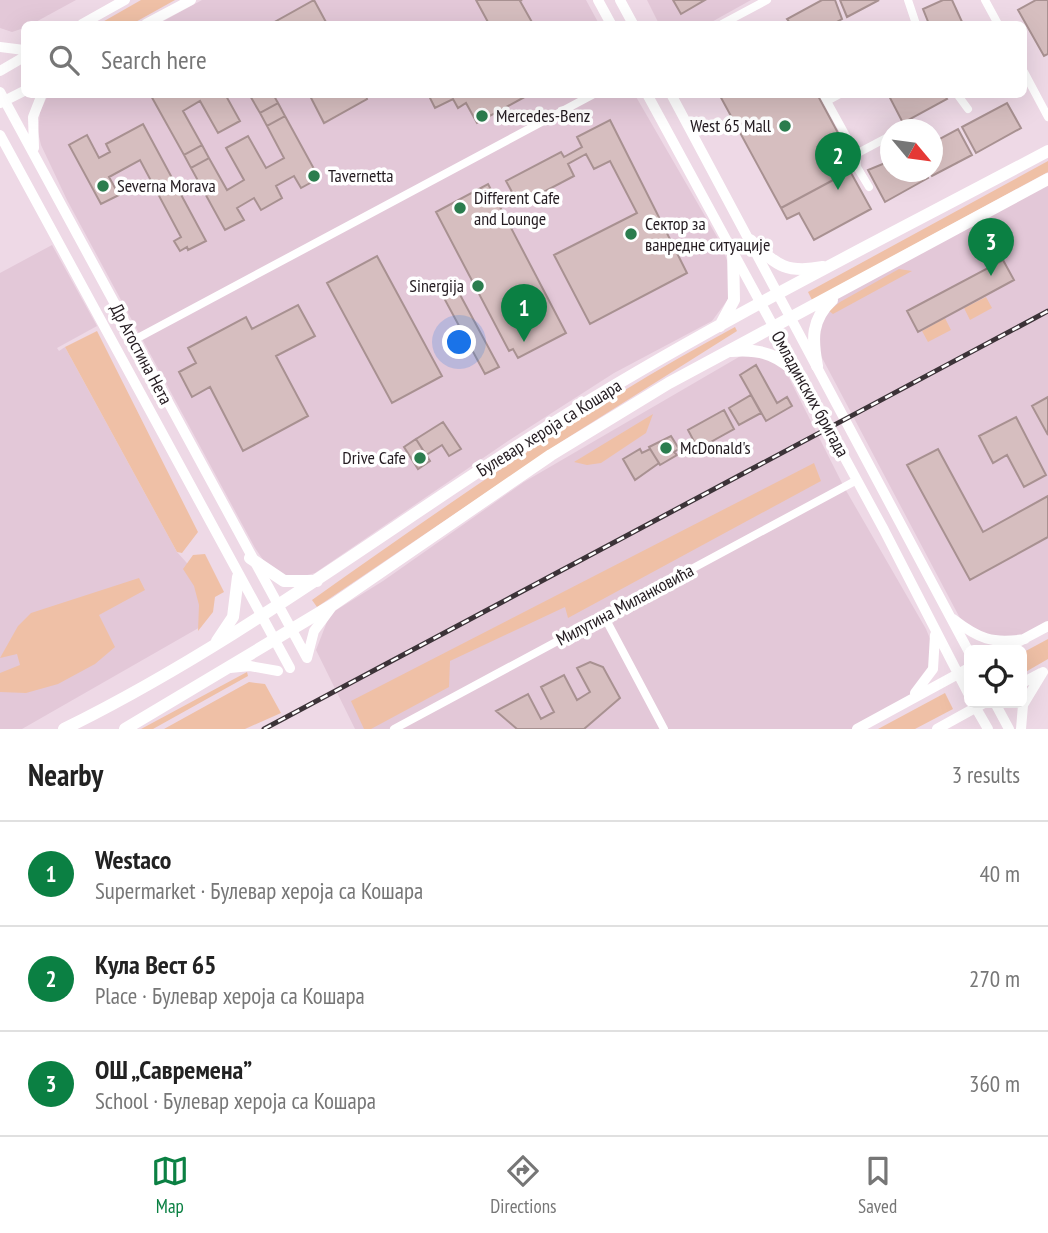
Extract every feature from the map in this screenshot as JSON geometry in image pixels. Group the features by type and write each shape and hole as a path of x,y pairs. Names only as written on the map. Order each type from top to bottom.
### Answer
{"main road":[{"name":"Булевар хероја са Кошара","path":"64,729 261,618 549,425 719,327 1048,151"},
{"name":"Булевар хероја са Кошара","path":"125,729 334,604 551,455 724,352 1048,179"},
{"path":"750,240 784,268 795,271 837,264"},
{"path":"719,327 734,300 733,250"},
{"path":"817,366 813,339 816,323 826,306 843,289"},
{"path":"724,352 765,351 788,364 802,378"},
{"path":"250,558 284,581 320,580"},
{"path":"212,647 233,617 237,577"}],"street":[{"path":"87,21 125,0"},
{"path":"152,21 191,0"},
{"path":"598,0 609,21"},
{"path":"620,0 631,21"},
{"path":"728,21 767,0"},
{"path":"908,0 915,21"},
{"path":"986,0 996,21"},
{"path":"0,47 21,50"},
{"path":"0,71 21,59"},
{"path":"1027,78 1048,117"},
{"path":"2,99 21,92"},
{"path":"35,154 33,117 40,98"},
{"path":"134,340 587,98"},
{"name":"Омладинских бригада","path":"649,98 802,378 964,685"},
{"name":"Омладинских бригада","path":"673,98 965,645"},
{"path":"825,98 856,155 857,167 869,187"},
{"path":"960,98 968,109"},
{"name":"Др Агостина Нета","path":"2,99 35,154 250,558 307,658 314,631 334,604"},
{"name":"Др Агостина Нета","path":"0,135 237,577 290,668"},
{"path":"856,155 880,142"},
{"path":"0,153 17,166"},
{"name":"Милутина Миланковића","path":"394,729 856,480"},
{"path":"604,616 664,729"},
{"path":"951,617 973,633 994,642 1025,639"},
{"path":"1013,645 1048,626"},
{"path":"909,701 933,669 935,628"},
{"path":"227,668 250,666 278,671"},
{"path":"1027,679 1045,670"},
{"path":"1021,729 1025,698 1045,670"},
{"path":"857,729 964,671"},
{"path":"937,729 971,708"},
{"path":"980,708 988,729"},
{"path":"998,708 1009,729"}],"shaded area":[{"path":"0,0 76,0 38,21 21,21 21,29 12,32 0,28"},
{"path":"141,0 175,0 137,21 104,21"},
{"path":"202,0 586,0 597,21 164,21"},
{"path":"647,0 751,0 713,21 658,21"},
{"path":"47,98 637,98 720,242 730,268 729,298 712,321 614,373 508,441 315,573 292,579 268,567 255,548 67,200 41,145 38,132 40,112"},
{"path":"1048,161 1048,172 812,300 808,292"},
{"path":"1048,179 1048,623 1023,636 995,639 962,622 819,352 820,306"},
{"path":"52,245 97,326 57,348 59,351 65,347 177,552 195,572 202,626 22,729 0,729 0,273"},
{"path":"899,269 912,271 833,314 829,311 840,302"},
{"path":"986,297 992,308 970,320 964,308"},
{"path":"945,318 951,330 928,342 922,331"},
{"path":"735,327 737,331 561,442 317,607 312,600 572,423"},
{"path":"97,331 198,532 182,553 177,552 65,347"},
{"path":"744,354 756,354 783,366 844,487 926,629 933,646 934,661 909,699 854,729 355,729 316,650 330,614 383,581 524,482"},
{"path":"653,414 646,433 601,463 587,465 574,462"},
{"path":"814,463 821,481 568,618 565,607 450,661 449,687 371,729 364,729 351,701"},
{"path":"205,554 224,592 215,597 213,612 198,631 199,605 194,586 183,569 193,555"},
{"path":"139,578 145,590 99,615 115,647 95,664 58,684 26,693 0,692 0,673 20,665 17,654 0,658 18,626 31,613"},
{"path":"1048,639 1048,659 1027,671 1027,650"},
{"path":"247,672 248,676 153,729 141,729"},
{"path":"249,682 265,684 281,713 245,729 164,729"},
{"path":"945,693 953,709 915,729 878,729"}],"building":[{"path":"314,0 325,21 276,21"},
{"path":"476,0 522,0 520,1 531,21 487,21"},
{"path":"673,0 705,0 681,14"},
{"path":"822,0 835,0 842,19 789,21 787,19"},
{"path":"840,0 879,0 847,17"},
{"path":"943,0 952,0 962,21 928,21 923,9"},
{"path":"1036,0 1048,0 1048,54 1044,56 1027,26 1027,21 1024,21 1018,10"},
{"path":"152,98 227,98 240,121 218,133 200,101 183,111 202,145 184,155"},
{"path":"251,98 275,98 278,103 260,113"},
{"path":"311,98 367,98 367,99 324,123"},
{"name":"Mercedes-Benz","path":"430,98 523,98 477,123 466,103 458,108 453,99 435,108"},
{"name":"West 65 Mall","path":"721,98 819,98 851,157 844,160 850,171 781,208"},
{"path":"890,98 946,98 910,119 901,119"},
{"path":"278,103 285,116 267,126 260,113"},
{"path":"1007,103 1021,128 976,153 962,127"},
{"path":"285,116 319,178 301,188 294,176 276,186 282,198 261,210 254,198 237,208 244,220 225,230 191,168 209,158 227,190 244,180 226,148 248,136 266,168 284,158 267,126"},
{"name":"Сектор за ванредне ситуације","path":"610,120 687,273 590,324 554,255 637,213 610,161 594,169 586,154 568,164 574,176 519,205 506,181 561,152 564,157 582,147 577,137"},
{"name":"Severna Morava","path":"143,124 206,241 188,250 187,247 180,251 174,241 181,237 140,160 109,177 119,195 101,204 69,145 87,135 99,158 110,152 106,144"},
{"path":"958,129 972,155 943,170 943,137"},
{"path":"202,145 209,158 191,168 184,155"},
{"path":"880,165 880,182 921,182 885,202 868,170"},
{"path":"850,171 871,209 814,240 799,213 787,219 781,208"},
{"path":"488,184 566,333 518,358 513,349 509,351 436,212"},
{"path":"377,256 442,376 392,403 327,283"},
{"path":"1003,260 1014,280 918,332 907,311"},
{"path":"458,291 499,367 485,374 444,298"},
{"path":"298,305 315,336 276,356 308,416 243,451 210,387 192,397 179,372 196,363 188,348 246,317 252,329"},
{"path":"756,365 777,403 787,397 792,406 766,421 740,375"},
{"path":"751,395 761,413 739,425 729,408"},
{"path":"1048,397 1048,435 1032,406"},
{"path":"724,410 734,429 698,449 688,430"},
{"path":"1016,417 1046,475 1024,487 1007,455 993,463 979,436"},
{"path":"443,422 461,449 449,456 442,445 426,455 416,439"},
{"path":"671,436 679,449 674,452 677,455 660,465 649,447"},
{"path":"416,439 430,461 418,469 404,447"},
{"path":"640,449 642,453 650,449 659,463 635,480 623,459"},
{"path":"938,449 983,532 1048,496 1048,537 970,580 907,465"},
{"path":"590,662 603,667 620,698 584,729 517,729 496,711 528,694 541,719 554,712 541,687 564,675 577,700 590,692 577,668"}],"railway":[{"path":"264,729 1048,311"}],"place":[{"name":"Mercedes-Benz","path":"482,116"},
{"name":"West 65 Mall","path":"785,126"},
{"name":"Tavernetta","path":"314,176"},
{"name":"Severna Morava","path":"103,186"},
{"name":"Кула Вест 65","path":"838,190"},
{"name":"Different Cafe and Lounge","path":"460,208"},
{"name":"Сектор за ванредне ситуације","path":"631,234"},
{"name":"ОШ „Савремена”","path":"991,276"},
{"name":"Sinergija","path":"478,286"},
{"name":"Westaco","path":"524,342"},
{"name":"McDonald's","path":"666,448"},
{"name":"Drive Cafe","path":"420,458"}]}
